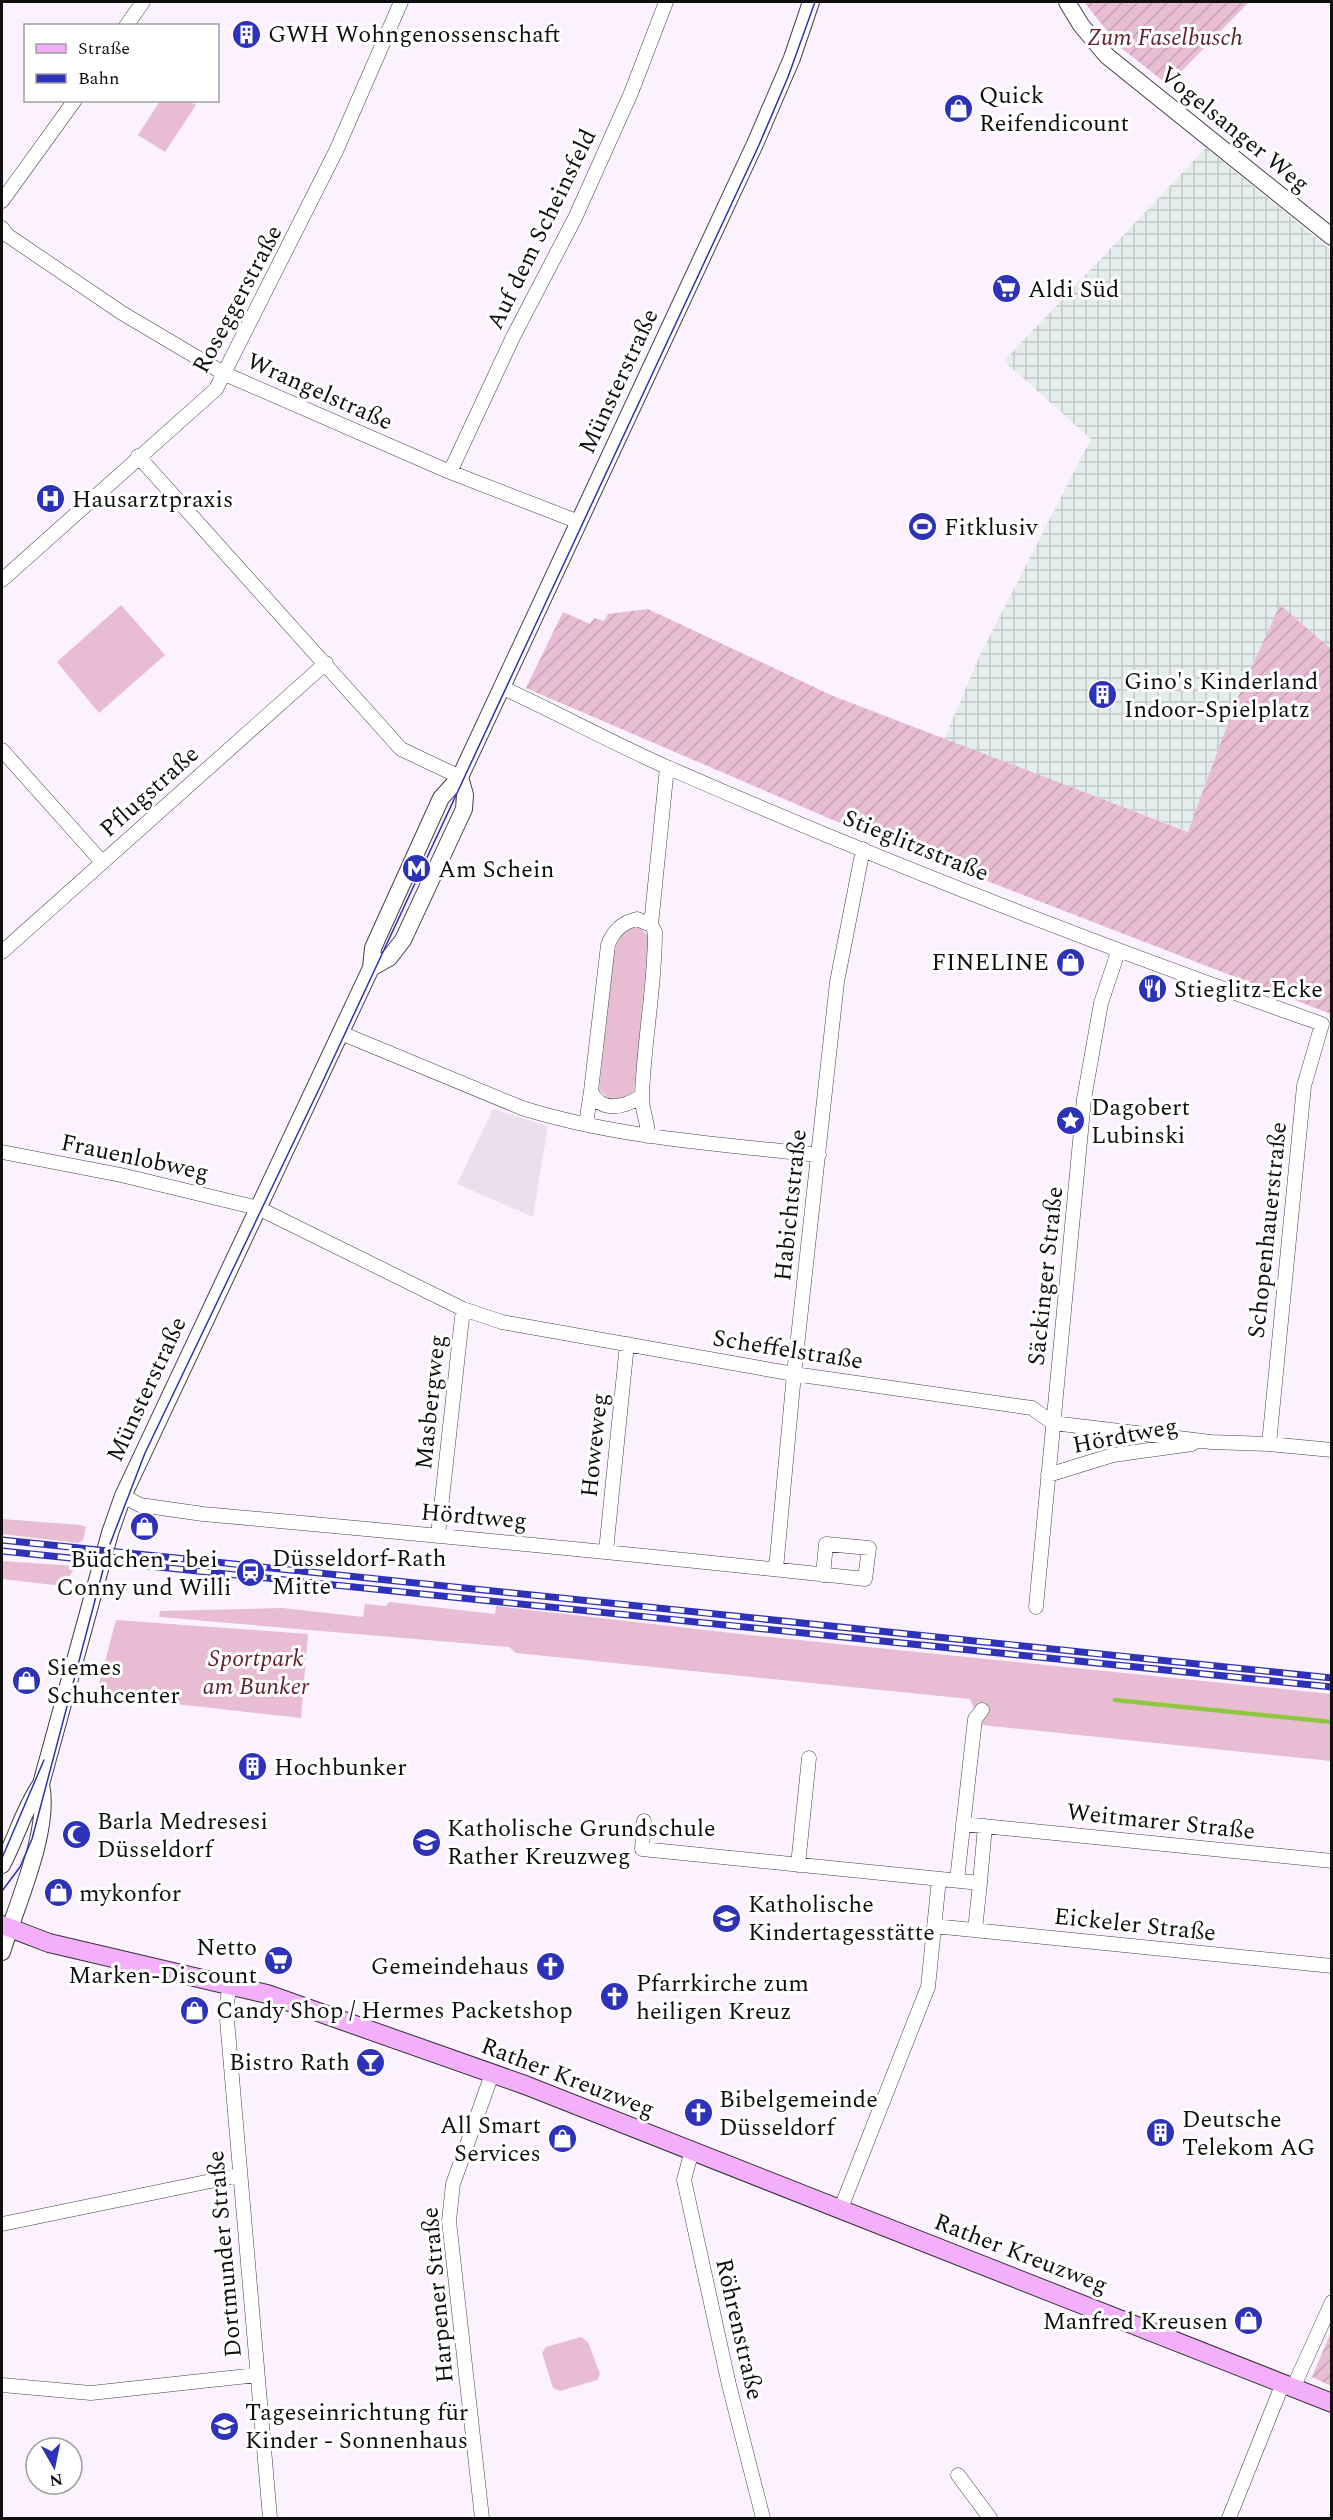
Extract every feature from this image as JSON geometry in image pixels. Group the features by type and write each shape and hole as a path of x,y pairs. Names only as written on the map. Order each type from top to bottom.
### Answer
{"main road":[{"name":"Rather Kreuzweg","path":"5,1927 49,1943 267,1994 492,2074 841,2208 1332,2403"}],"street":[{"path":"127,24 143,2"},
{"name":"Roseggerstraße","path":"2,580 138,456 216,389 336,151 400,2"},
{"name":"Auf dem Scheinsfeld","path":"450,472 513,337 575,218 631,93 666,2"},
{"name":"Münsterstraße","path":"2,1865 18,1834 32,1797 41,1784 110,1533 123,1496 371,968 373,948 441,798 460,777 755,144 792,58 811,2"},
{"name":"Vogelsanger Weg","path":"1067,2 1081,25 1107,56 1332,237"},
{"path":"2,201 39,153 74,102"},
{"name":"Wrangelstraße","path":"2,228 7,235 122,313 225,375 450,472 579,522"},
{"path":"138,456 401,749 460,777 465,795 464,809 413,920 400,946 389,958 371,968"},
{"name":"Pflugstraße","path":"2,952 326,663"},
{"name":"Stieglitzstraße","path":"501,687 667,767 863,849 1118,952 1322,1024"},
{"path":"2,750 102,862"},
{"path":"648,1136 642,1096 653,988 655,932 651,925 667,767"},
{"name":"Habichtstraße","path":"776,1569 794,1374 837,982 863,849"},
{"path":"586,1124 606,958 611,937 628,921 637,919 651,925"},
{"name":"Säckinger Straße","path":"1036,1607 1092,1042 1101,1003 1118,952"},
{"name":"Schopenhauerstraße","path":"1269,1443 1304,1086 1322,1024"},
{"path":"341,1033 522,1108 648,1136 819,1155"},
{"path":"591,1090 597,1100 612,1107 630,1103 642,1096"},
{"name":"Frauenlobweg","path":"2,1152 121,1175 258,1208"},
{"name":"Scheffelstraße","path":"258,1208 463,1309 542,1331 794,1374 1032,1408 1053,1423 1211,1442 1269,1443 1332,1450"},
{"name":"Masbergweg","path":"438,1535 463,1309"},
{"name":"Howeweg","path":"606,1551 627,1344"},
{"name":"Hördtweg","path":"1048,1475 1113,1455 1211,1442"},
{"name":"Hördtweg","path":"123,1496 140,1505 203,1514 606,1551 823,1575"},
{"path":"957,1881 975,1719 982,1710"},
{"path":"798,1865 809,1758"},
{"name":"Münsterstraße","path":"2,1952 5,1927 32,1859 44,1803 41,1784"},
{"path":"644,1821 642,1849 980,1883"},
{"name":"Weitmarer Straße","path":"963,1824 1332,1861"},
{"path":"975,1930 985,1826"},
{"path":"841,2208 928,1987 939,1879"},
{"name":"Eickeler Straße","path":"934,1926 1332,1966"},
{"name":"Dortmunder Straße","path":"230,1985 226,2007 270,2518"},
{"name":"Harpener Straße","path":"482,2518 449,2221 453,2184 492,2074"},
{"name":"Röhrenstraße","path":"692,2150 684,2180 729,2385 763,2518"},
{"path":"2,2224 240,2175"},
{"path":"1229,2518 1288,2386 1332,2302"},
{"path":"2,2385 91,2393 257,2375"},
{"path":"958,2475 990,2518"}],"shaded area":[{"path":"1206,148 1331,250 1331,649 1280,606 1235,704 1189,832 944,740 979,657 1091,439 1004,361"},
{"path":"493,1109 548,1126 533,1217 457,1184"}],"green space":[{"name":"Zum Faselbusch","path":"1084,2 1249,2 1168,85 1120,47"},
{"path":"159,102 190,102 196,105 165,152 138,135"},
{"path":"121,605 165,655 99,713 57,662"},
{"path":"1280,605 1331,649 1331,1014 868,835 526,688 563,612 590,624 594,618 604,621 608,614 648,609 833,696 1188,832 1235,704"},
{"path":"639,927 649,937 634,1091 629,1096 611,1100 599,1090 613,962 617,944 623,934 632,928"},
{"path":"2,1519 86,1527 83,1540 78,1543 2,1534"},
{"path":"2,1561 76,1566 63,1586 2,1579"},
{"path":"389,1602 495,1614 496,1606 740,1634 1331,1694 1331,1720 1114,1698 1114,1700 1331,1724 1331,1761 981,1725 970,1699 516,1653 509,1647 159,1617 160,1611 282,1608 363,1617 365,1604 386,1606"},
{"name":"Sportpark am Bunker","path":"116,1620 308,1634 301,1718 96,1695"},
{"path":"1331,2332 1331,2386 1312,2377"},
{"path":"581,2337 588,2342 600,2374 597,2380 560,2391 553,2388 542,2353 546,2347"}],"waterway":[{"path":"1115,1700 1332,1722"}],"tram line":[{"path":"110,1544 145,1453 321,1085 759,145 788,77 815,2"},
{"path":"2,1891 20,1867 32,1839 103,1570"},
{"path":"2,1858 44,1760"}],"railway":[{"path":"2,1540 1332,1678"},
{"path":"2,1551 1332,1687"}],"place":[{"name":"GWH Wohngenossenschaft","path":"247,34"},
{"name":"Quick Reifendicount","path":"958,109"},
{"name":"Aldi Süd","path":"1007,289"},
{"name":"Hausarztpraxis","path":"51,499"},
{"name":"Fitklusiv","path":"923,527"},
{"name":"Gino's Kinderland Indoor-Spielplatz","path":"1103,695"},
{"name":"Am Schein","path":"417,869"},
{"name":"FINELINE","path":"1070,962"},
{"name":"Stieglitz-Ecke","path":"1153,989"},
{"name":"Dagobert Lubinski","path":"1070,1121"},
{"name":"Büdchen - bei Conny und Willi","path":"144,1526"},
{"name":"Düsseldorf-Rath Mitte","path":"251,1572"},
{"name":"Siemes Schuhcenter","path":"26,1681"},
{"name":"Hochbunker","path":"253,1767"},
{"name":"Barla Medresesi Düsseldorf","path":"76,1835"},
{"name":"Katholische Grundschule Rather Kreuzweg","path":"426,1842"},
{"name":"mykonfor","path":"58,1893"},
{"name":"Katholische Kindertagesstätte","path":"727,1918"},
{"name":"Netto Marken-Discount","path":"278,1961"},
{"name":"Gemeindehaus","path":"550,1966"},
{"name":"Pfarrkirche zum heiligen Kreuz","path":"615,1997"},
{"name":"Candy Shop / Hermes Packetshop","path":"195,2010"},
{"name":"Bistro Rath","path":"371,2062"},
{"name":"Bibelgemeinde Düsseldorf","path":"698,2113"},
{"name":"Deutsche Telekom AG","path":"1161,2133"},
{"name":"All Smart Services","path":"562,2139"},
{"name":"Manfred Kreusen","path":"1249,2321"},
{"name":"Tageseinrichtung für Kinder - Sonnenhaus","path":"224,2426"}]}
